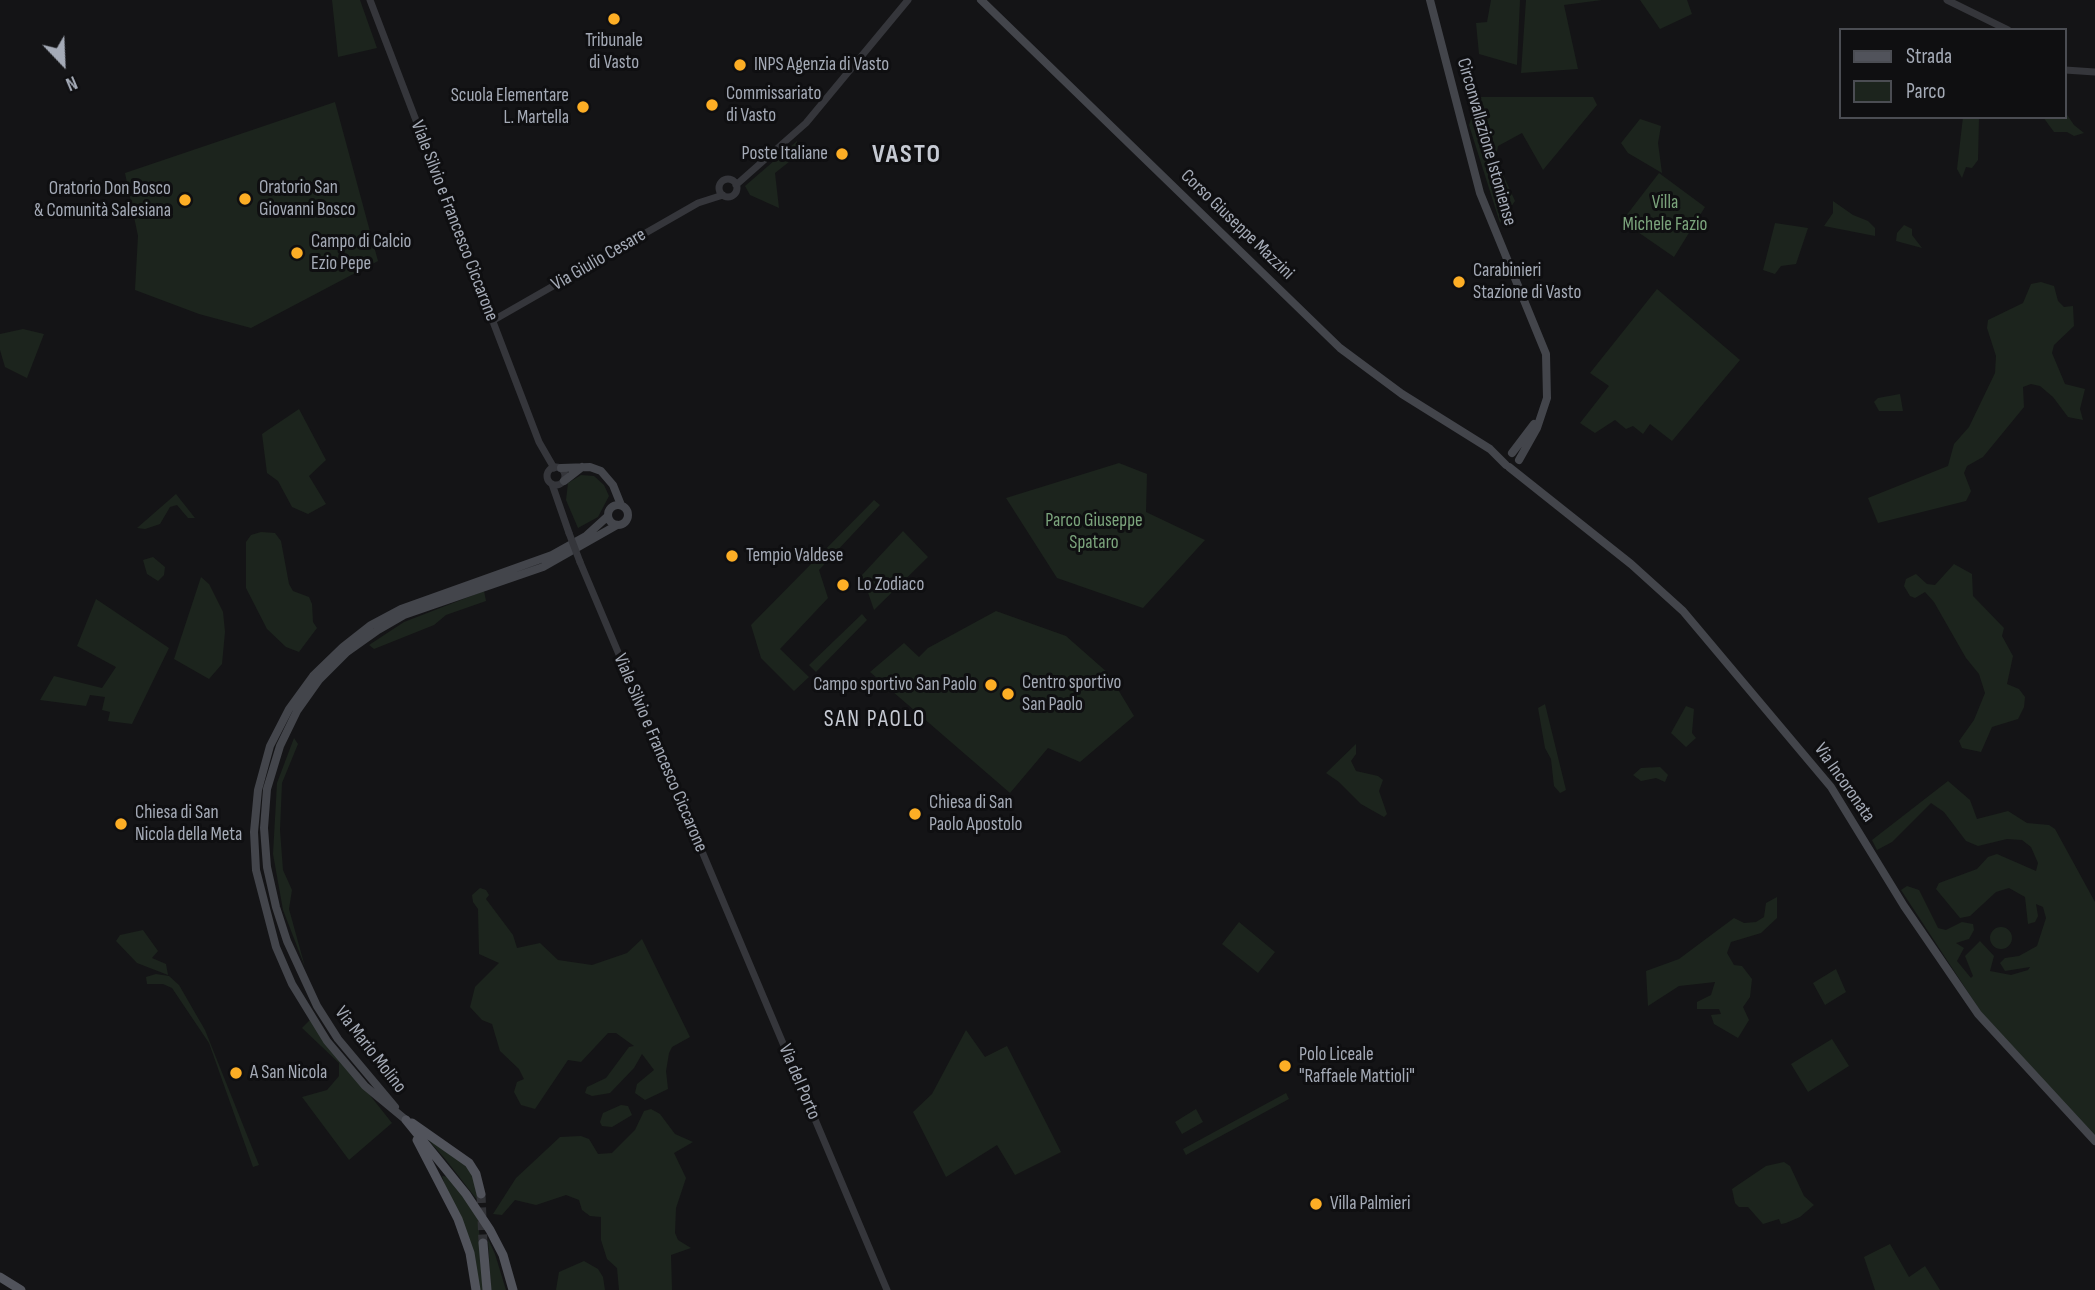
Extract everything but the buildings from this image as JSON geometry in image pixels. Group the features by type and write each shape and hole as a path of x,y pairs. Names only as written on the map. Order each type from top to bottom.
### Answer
{"main road":[{"name":"Corso Giuseppe Mazzini","path":"981,0 1340,348 1402,394 1490,449 1507,466"},
{"name":"Circonvallazione Istoniense","path":"1430,0 1480,192 1546,354 1548,387 1543,410 1519,462"},
{"name":"Circonvallazione Istoniense","path":"1510,453 1543,410"},
{"name":"Corso Giuseppe Mazzini","path":"1490,449 1510,453"},
{"name":"Via Incoronata","path":"1510,453 1519,462 1527,480"},
{"path":"1510,453 1504,458 1507,466 1519,462"},
{"name":"Via Incoronata","path":"1507,466 1684,611 1831,787 1911,916 1978,1014 2095,1141"},
{"path":"563,482 582,467"},
{"path":"557,468 582,467 601,471 613,485 628,516 623,524 617,525 610,521 613,485"},
{"path":"609,512 621,505"},
{"name":"Via Mario Molino","path":"406,1120 365,1086 327,1041 298,994 276,947 256,870 254,832 258,790 271,746 289,709 313,676 371,625 401,609 541,560 586,536 609,512"},
{"name":"Via Mario Molino","path":"406,1120 338,1039 317,1006 286,941 267,867 264,828 267,789 280,746 297,710 319,680 347,652 378,630 404,614 543,566 617,525"},
{"path":"406,1120 470,1163 481,1194"},
{"path":"406,1120 458,1219 470,1253 476,1290"},
{"path":"406,1120 466,1194 490,1230 503,1255 513,1290"},
{"path":"483,1243 487,1290"},
{"path":"0,1277 21,1290"}],"street":[{"name":"Viale Silvio e Francesco Ciccarone","path":"370,0 539,442 547,475 580,562 710,874"},
{"name":"Via Giulio Cesare","path":"706,200 724,180 734,182 806,123 908,0"},
{"path":"1947,0 2004,28"},
{"path":"2067,70 2095,72"},
{"name":"Via Giulio Cesare","path":"492,321 706,200 733,194 734,182"},
{"path":"719,186 723,195"},
{"name":"Viale Silvio e Francesco Ciccarone","path":"539,442 557,468 565,472 563,515"},
{"path":"547,475 557,468"},
{"path":"552,484 563,482"},
{"name":"Via del Porto","path":"710,874 887,1290"}],"green space":[{"path":"332,0 360,0 377,48 338,57"},
{"path":"1491,0 1520,0 1517,65 1479,54 1476,23 1487,22"},
{"path":"1526,0 1602,0 1564,5 1578,69 1521,73"},
{"path":"1640,0 1687,0 1692,14 1660,29"},
{"path":"1478,97 1593,97 1597,105 1543,170 1522,133 1498,146 1496,159 1515,201 1500,223 1469,125"},
{"name":"Oratorio San Giovanni Bosco","path":"335,102 378,261 251,328 199,314 135,290 138,236 125,173"},
{"path":"2067,115 2084,133 2074,136 2067,132 2054,132 2044,119 2067,119"},
{"path":"1640,119 1661,126 1658,143 1662,173 1628,153 1621,143"},
{"path":"1963,119 1979,119 1978,160 1972,168 1966,167 1962,178 1957,169"},
{"path":"797,141 799,154 775,173 779,208 750,195 745,186"},
{"name":"Villa Michele Fazio","path":"1659,173 1705,207 1674,257 1622,221"},
{"path":"1833,201 1853,215 1868,221 1875,228 1875,236 1824,226 1833,213"},
{"path":"1775,223 1808,228 1796,264 1781,266 1775,274 1763,270"},
{"path":"1904,225 1912,229 1912,235 1922,248 1896,241 1897,233"},
{"path":"2041,282 2054,286 2058,301 2064,307 2073,306 2074,326 2054,345 2052,353 2065,384 2085,389 2080,409 2083,420 2068,417 2053,397 2040,386 2031,384 2023,387 2024,407 1983,457 1967,466 1964,473 1971,491 1966,501 1878,523 1868,498 1948,466 1954,444 1969,427 1995,373 1996,356 1987,328 1988,320 2023,303 2031,284"},
{"path":"1657,289 1740,360 1672,441 1650,424 1643,434 1633,426 1626,429 1615,420 1595,433 1580,423 1609,386 1590,373"},
{"path":"23,329 44,334 27,378 5,367 0,350 0,334"},
{"path":"1900,394 1903,411 1879,411 1874,402 1878,398"},
{"path":"299,409 326,460 309,476 326,504 308,514 292,507 278,481 267,473 262,434"},
{"name":"Parco Giuseppe Spataro","path":"1119,463 1147,474 1146,512 1205,540 1143,608 1057,578 1006,498"},
{"path":"581,475 594,476 604,485 609,496 598,517 578,528 566,500 568,483"},
{"path":"176,494 195,518 188,518 177,505 170,507 160,524 145,529 137,528"},
{"path":"874,500 880,505 819,570 828,598 780,649 809,677 794,691 761,658 751,625"},
{"path":"903,531 928,557 874,610 862,575"},
{"path":"261,532 275,533 281,541 289,584 293,591 309,597 312,604 313,622 317,628 299,652 286,647 267,629 246,588 246,542 251,535"},
{"path":"153,557 165,567 164,575 158,581 147,574 143,560"},
{"path":"1954,564 1972,574 1973,596 2004,628 2002,636 2013,656 2007,684 2019,689 2025,697 2018,719 1992,727 1981,752 1962,748 1959,741 1974,720 1985,693 1979,674 1966,658 1934,602 1925,592 1915,598 1910,596 1904,586 1906,579 1916,574 1927,584 1935,585"},
{"path":"201,577 209,584 223,612 225,632 222,664 209,679 174,659"},
{"path":"484,591 486,601 446,615 434,625 374,649 369,645 404,622"},
{"path":"96,599 169,648 132,724 108,721 110,712 102,710 105,697 90,695 86,706 40,700 54,676 102,688 116,667 77,646"},
{"name":"Centro sportivo San Paolo","path":"996,611 1066,636 1108,673 1134,716 1080,762 1048,748 1010,793 870,672 904,643 919,657 928,648"},
{"path":"862,614 867,620 816,672 809,665"},
{"path":"1545,704 1566,790 1560,793 1554,786 1551,759 1545,748 1538,708"},
{"path":"1686,706 1694,709 1692,733 1696,738 1686,747 1671,733"},
{"path":"294,738 298,744 282,783 280,830 283,870 292,890 289,909 305,967 283,910 273,854 277,783"},
{"path":"1356,744 1356,754 1351,761 1356,771 1378,776 1383,780 1379,791 1387,814 1384,817 1361,804 1326,773"},
{"path":"1660,767 1668,775 1665,782 1656,778 1641,781 1633,775 1641,768"},
{"path":"1948,781 1970,800 1977,819 2008,811 2027,823 2049,825 2055,829 2095,902 2095,1137 1981,1012 1901,890 1907,886 1919,890 1938,928 1946,930 1962,922 1973,924 1974,930 1969,939 1956,943 1964,948 1957,961 1971,978 1973,976 1965,956 1980,941 1994,956 1990,971 2011,975 2028,970 2030,967 2005,971 2000,963 2005,958 2019,956 2037,946 2046,918 2043,907 2036,904 2038,916 2035,922 2028,924 2025,897 2009,888 1996,892 1970,916 1960,918 1936,889 1939,883 1977,869 1988,857 1997,854 2036,871 2038,863 2031,847 2022,840 2007,839 1978,846 1966,841 1944,812 1931,803 1892,842 1877,850 1872,840"},
{"path":"480,888 486,890 489,895 486,899 513,935 517,948 540,943 558,960 592,965 627,953 642,939 690,1037 672,1047 669,1053 666,1071 668,1089 645,1100 635,1093 637,1084 654,1070 642,1054 634,1068 610,1093 592,1096 585,1093 587,1087 606,1078 629,1047 634,1046 616,1033 608,1033 581,1062 568,1060 535,1109 521,1105 514,1092 517,1082 524,1079 519,1069 500,1051 492,1024 482,1020 470,1007 475,987 499,963 479,954 478,909 472,895"},
{"path":"1777,897 1777,918 1761,933 1731,942 1727,953 1734,965 1742,966 1752,979 1750,997 1743,1007 1749,1020 1738,1038 1714,1024 1711,1015 1721,1014 1719,1009 1697,1009 1697,1002 1711,995 1715,982 1679,986 1648,1006 1646,971 1679,959 1734,918 1744,923 1756,922 1764,917 1766,903"},
{"path":"1239,922 1275,952 1258,973 1222,944"},
{"path":"2001,927 2011,934 2012,938 2005,948 2001,949 1991,942 1990,938 1997,928"},
{"path":"143,930 158,951 152,958 166,964 168,975 137,963 116,941 120,935"},
{"path":"1836,969 1846,992 1825,1005 1813,983"},
{"path":"156,974 169,976 179,985 205,1030 259,1165 253,1167 209,1043 172,988 163,984 147,984 146,977"},
{"path":"310,1020 392,1123 349,1160 302,1097 327,1090 339,1076 339,1063 302,1028"},
{"path":"966,1030 985,1057 1007,1046 1061,1152 1015,1175 997,1145 946,1177 913,1112 932,1094"},
{"path":"1832,1039 1849,1066 1808,1092 1791,1064"},
{"path":"1286,1093 1289,1099 1186,1155 1183,1149"},
{"path":"621,1105 628,1106 632,1115 612,1127 602,1126 600,1122 603,1113"},
{"path":"651,1109 660,1114 675,1134 693,1142 674,1153 686,1178 676,1208 675,1233 678,1240 691,1248 671,1255 672,1290 619,1290 617,1268 607,1259 601,1240 601,1217 590,1216 582,1210 579,1200 566,1195 536,1205 515,1200 502,1215 493,1214 516,1178 560,1137 581,1136 589,1139 598,1154 612,1153 635,1130 644,1111"},
{"path":"1196,1109 1203,1122 1182,1134 1175,1122"},
{"path":"425,1136 472,1169 478,1201 446,1160"},
{"path":"1784,1162 1790,1166 1804,1196 1814,1205 1800,1217 1786,1223 1781,1224 1779,1219 1763,1224 1748,1207 1739,1207 1735,1203 1732,1189 1766,1166"},
{"path":"442,1176 450,1177 478,1218 484,1290 479,1290"},
{"path":"488,1239 495,1254 506,1290 491,1290"},
{"path":"1890,1244 1909,1277 1925,1266 1940,1290 1875,1290 1864,1257"},
{"path":"584,1261 598,1269 603,1277 605,1290 556,1290 559,1272"}],"tunnel":[{"path":"481,1194 483,1243"}],"place":[{"name":"Tribunale di Vasto","path":"614,19"},
{"name":"INPS Agenzia di Vasto","path":"740,65"},
{"name":"Commissariato di Vasto","path":"712,105"},
{"name":"Scuola Elementare L. Martella","path":"583,107"},
{"name":"Poste Italiane","path":"842,154"},
{"name":"Oratorio San Giovanni Bosco","path":"245,199"},
{"name":"Oratorio Don Bosco & Comunità Salesiana","path":"185,200"},
{"name":"Campo di Calcio Ezio Pepe","path":"297,253"},
{"name":"Carabinieri Stazione di Vasto","path":"1459,282"},
{"name":"Tempio Valdese","path":"732,556"},
{"name":"Lo Zodiaco","path":"843,585"},
{"name":"Campo sportivo San Paolo","path":"991,685"},
{"name":"Centro sportivo San Paolo","path":"1008,694"},
{"name":"Chiesa di San Paolo Apostolo","path":"915,814"},
{"name":"Chiesa di San Nicola della Meta","path":"121,824"},
{"name":"Polo Liceale \"Raffaele Mattioli\"","path":"1285,1066"},
{"name":"A San Nicola","path":"236,1073"},
{"name":"Villa Palmieri","path":"1316,1204"}],"district":[{"name":"VASTO","path":"907,155"},
{"name":"SAN PAOLO","path":"875,720"}]}
